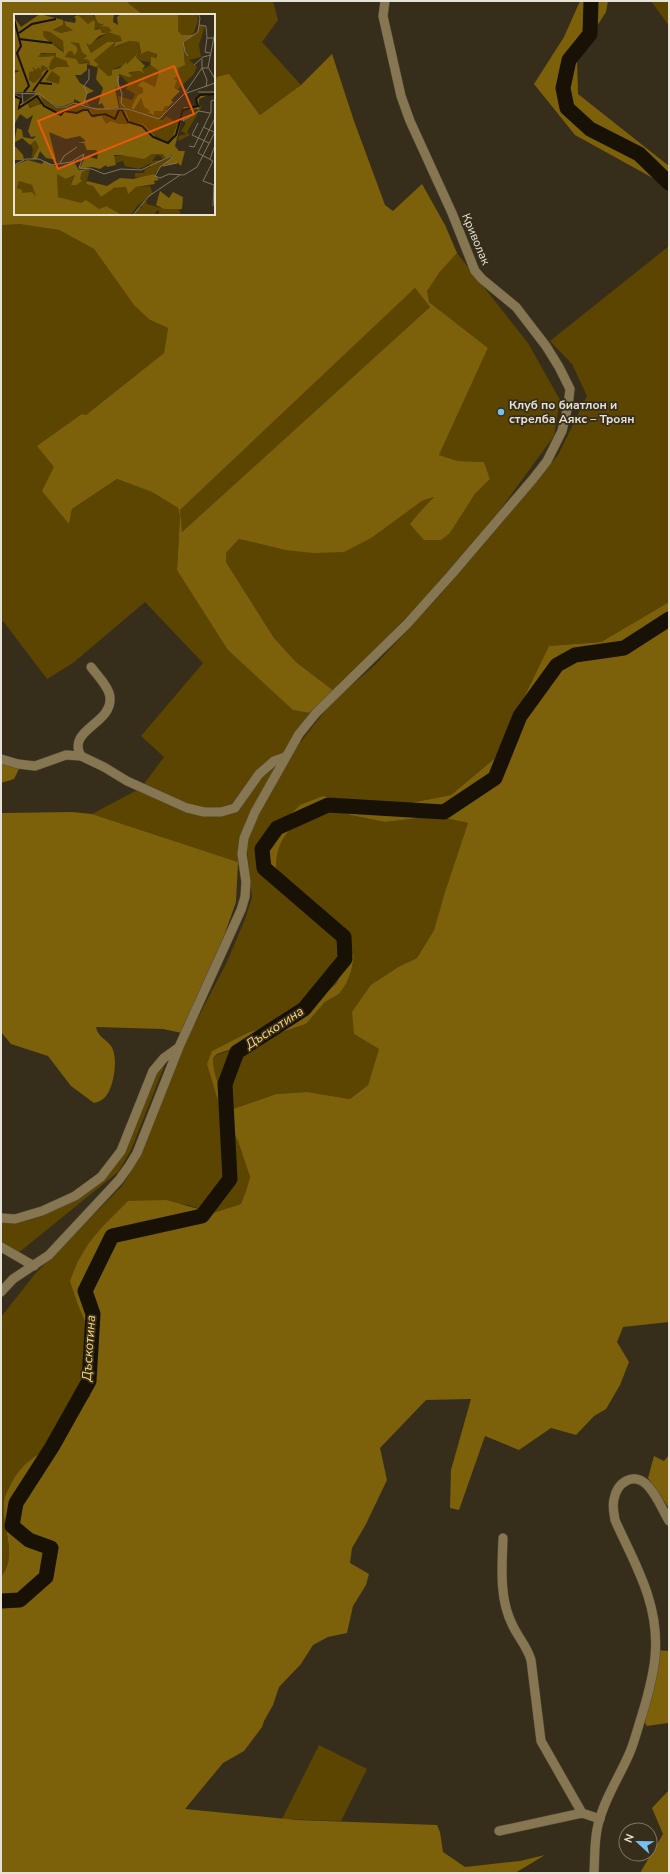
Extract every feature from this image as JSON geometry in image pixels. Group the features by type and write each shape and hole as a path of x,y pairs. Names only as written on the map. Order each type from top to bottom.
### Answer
{"street":[{"path":"379,1 383,16"},
{"name":"Криволак","path":"1,1292 13,1279 49,1255 119,1180 137,1153 179,1047 241,910 245,890 242,854 244,838 255,812 299,734 316,713 407,624 528,485 546,461 562,431 568,406 570,389 546,346 516,307 482,279 476,271 452,213 410,121 402,96 383,16 386,1"},
{"path":"81,756 78,748 81,736 103,717 110,701 109,693 91,667"},
{"path":"1,759 18,764 35,766 66,756 81,756 104,767 127,781 187,808 204,812 222,812 235,808 259,774 274,761 285,757"},
{"path":"1,1218 15,1219 42,1211 75,1196 101,1177 121,1151 153,1071 164,1058 179,1047"},
{"path":"1,1247 34,1266"},
{"path":"594,1873 595,1843 600,1819 631,1752 650,1690 656,1663 657,1642 654,1617 648,1594 615,1520 613,1509 614,1498 618,1488 623,1482 630,1479 638,1479 646,1484 669,1521"},
{"path":"504,1538 502,1587 506,1607 512,1624 529,1653 531,1660 541,1741 582,1813"},
{"path":"499,1831 582,1813 600,1819"}],"shaded area":[{"path":"1,1 126,1 142,14 14,14 14,215 215,215 215,80 217,77 229,74 260,115 301,85 332,54 354,121 385,205 393,211 422,184 445,225 457,253 439,273 427,291 429,302 488,348 439,455 458,461 484,462 490,479 475,494 450,533 441,540 424,540 410,524 434,497 422,501 371,538 344,552 313,553 285,550 239,539 226,553 226,562 274,638 296,662 334,691 309,713 293,710 228,650 177,570 180,516 178,508 152,492 117,479 72,509 69,524 42,491 54,467 37,446 82,414 86,415 164,353 168,328 150,320 134,305 94,249 59,230 19,224 2,225","holes":["415,288 430,307 182,532 180,510"]},
{"path":"126,1 273,1 278,20 262,42 301,85 260,115 239,87 217,77 215,80 215,14 142,14"},
{"path":"580,1 608,1 606,12 577,57 578,94 669,166 669,187 575,135 534,84 564,37"},
{"path":"651,1 669,1 669,26"},
{"path":"1,215 3,216 2,224 19,224 59,230 94,249 122,288 150,320 168,328 164,353 86,415 82,414 54,467 69,523 72,509 117,479 152,492 178,508 180,515 180,510 415,288 430,307 182,532 180,516 177,570 293,710 309,713 285,749 262,792 240,841 238,862 92,814 141,788 164,757 141,736 203,663 145,602 73,663 47,679 3,621 1,622"},
{"path":"669,246 669,602 601,642 549,646 494,759 451,795 405,804 361,803 323,796 282,823 265,840 259,864 275,884 309,914 333,931 344,945 344,967 336,984 296,1017 277,1025 249,1032 212,1051 214,1085 219,1104 238,1141 250,1177 241,1204 213,1213 188,1205 128,1201 103,1226 78,1261 78,1305 87,1327 92,1359 90,1396 62,1430 59,1445 43,1452 29,1461 23,1466 13,1480 4,1500 9,1560 1,1577 1,1317 35,1274 122,1186 137,1162 180,1052 227,962 245,919 252,897 246,841 285,762 332,702 375,665 441,594 558,455 587,396 572,364 550,341"},
{"path":"457,253 528,343 560,400 554,436 489,525 446,577 334,691 296,662 274,638 226,562 226,553 239,539 285,550 395,520 422,501 436,497 419,513 450,533 475,494 490,479 484,462 458,461 439,455 488,348 429,302 426,291 439,273"},
{"path":"669,602 669,1322 623,1327 617,1342 629,1362 620,1385 606,1409 594,1416 576,1435 551,1428 519,1450 485,1436 459,1510 450,1508 451,1470 471,1399 426,1400 380,1448 387,1480 366,1524 352,1548 350,1563 369,1574 366,1585 353,1606 347,1633 328,1637 313,1645 301,1664 279,1687 273,1705 262,1727 244,1751 223,1763 185,1809 297,1820 437,1825 440,1832 443,1852 465,1867 520,1861 545,1855 515,1873 1,1873 1,1577 9,1560 4,1500 13,1480 23,1466 36,1456 59,1445 62,1430 90,1396 92,1359 90,1341 87,1327 70,1281 78,1261 89,1243 103,1226 128,1201 166,1200 213,1213 241,1204 250,1177 238,1141 219,1104 207,1064 212,1051 249,1032 277,1025 296,1017 336,984 344,967 344,945 333,931 309,914 275,884 259,864 265,840 300,805 323,796 361,803 405,804 451,795 494,759 549,646 601,642","holes":["329,806 350,815 385,822 436,816 468,823 434,930 417,958 400,966 371,985 352,1012 354,1034 379,1049 368,1085 350,1099 307,1092 276,1094 233,1109 223,1096 219,1087 213,1058 217,1054 306,1024 325,1002 339,994 346,984 351,972 354,957 345,936 333,919 296,892 276,873 279,848 284,838 297,823"]},
{"path":"1,758 20,767 14,779 1,783"},
{"path":"329,806 350,815 385,822 436,816 468,823 434,930 417,958 400,966 354,1034 379,1049 368,1085 350,1099 307,1092 276,1094 233,1109 223,1096 219,1087 213,1058 217,1055 306,1024 325,1002 339,994 346,984 351,972 354,957 345,936 333,919 296,892 276,873 279,848 290,830 297,823"},
{"path":"72,812 92,814 238,862 236,902 224,936 182,1033 163,1029 96,1027 100,1036 111,1046 115,1058 115,1065 112,1082 107,1095 102,1100 94,1103 71,1086 48,1056 11,1044 1,1032 1,813"},
{"path":"165,1064 131,1150 118,1172 17,1254 1,1244 1,1222 62,1204 119,1157 153,1079"},
{"path":"669,1455 669,1508 648,1478 654,1456 664,1461"},
{"path":"656,1650 669,1651 669,1728 668,1723 647,1726 645,1723"},
{"path":"319,1745 367,1769 341,1821 282,1819"},
{"path":"669,1790 669,1873 640,1873 646,1862 658,1862 658,1842 663,1834 652,1808"}],"waterway":[{"name":"Дъскотина","path":"591,1 590,34 569,60 563,88 567,108 590,129 639,154 669,183"},
{"name":"Дъскотина","path":"1,1601 20,1600 46,1577 51,1548 29,1540 12,1526 16,1503 52,1447 89,1381 93,1314 85,1291 112,1236 202,1216 230,1179 225,1084 237,1052 304,1009 345,959 344,937 264,868 262,849 277,828 328,805 444,812 495,778 520,716 557,665 575,655 624,648 669,619"}],"place":[{"name":"Клуб по биатлон и стрелба Аякс – Троян","path":"501,412"}]}
